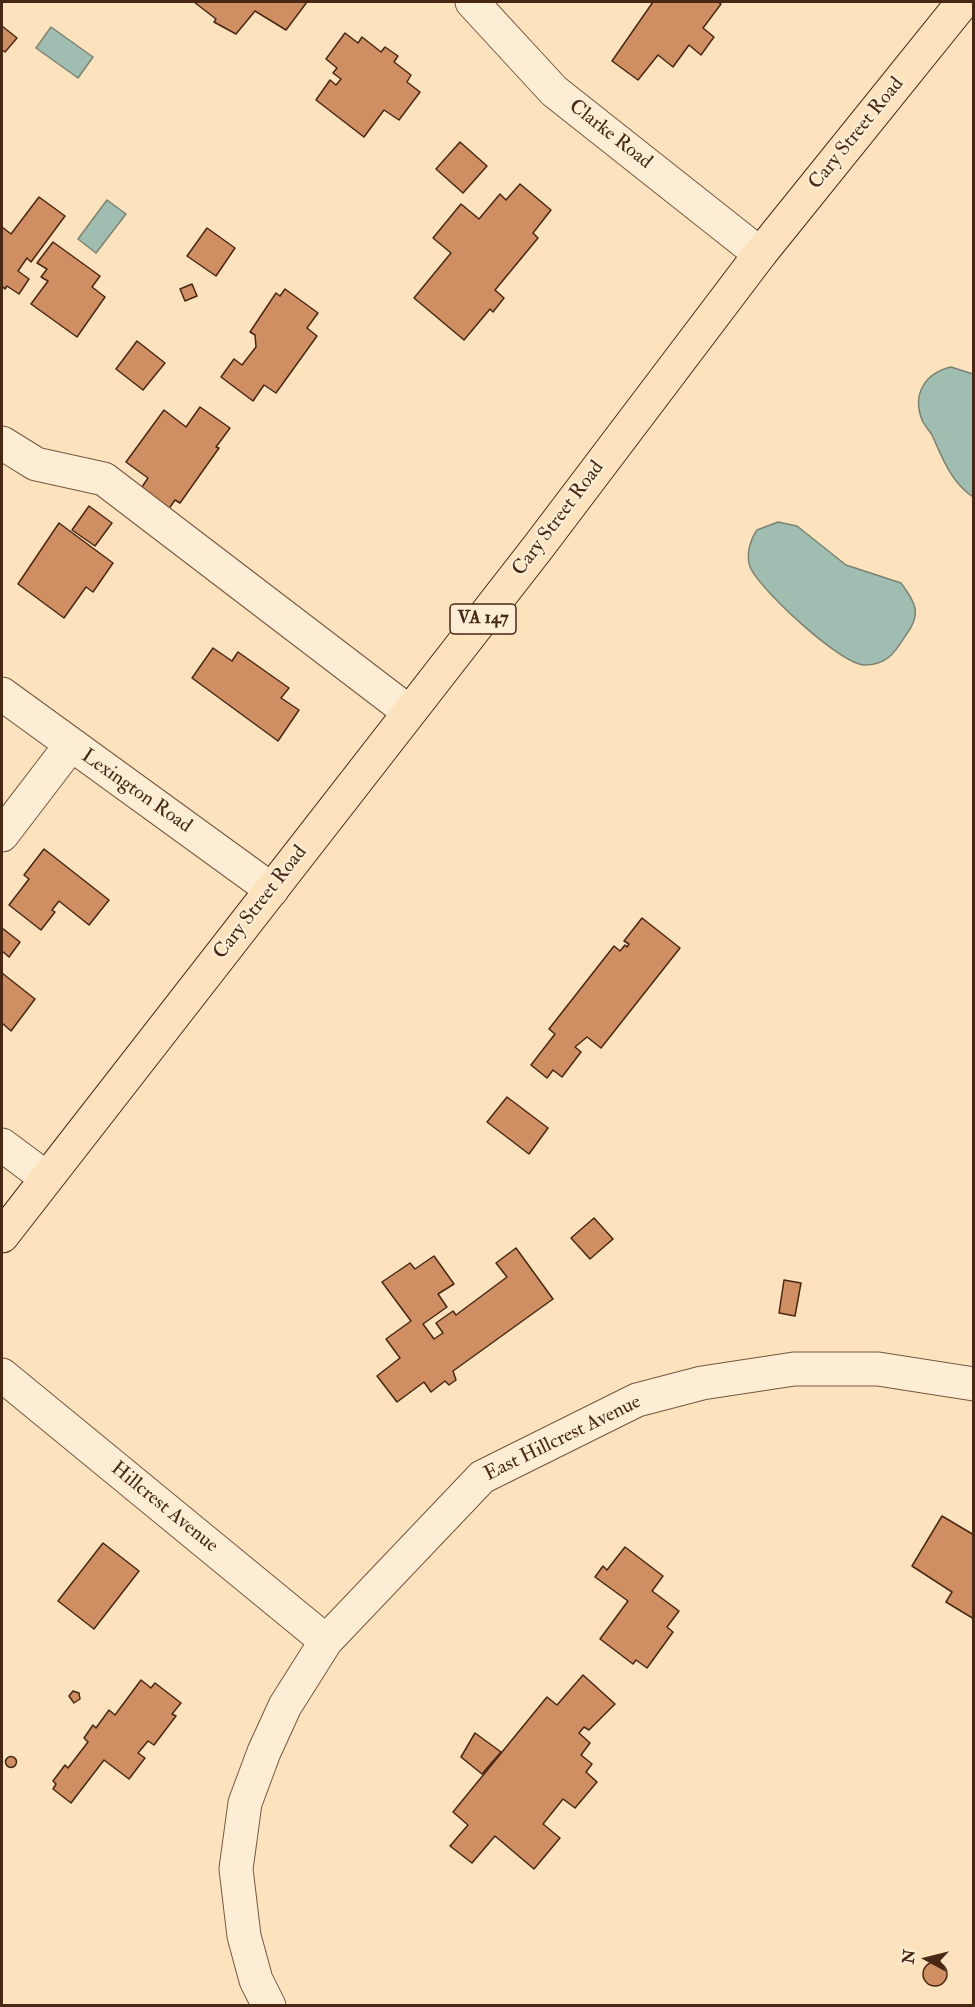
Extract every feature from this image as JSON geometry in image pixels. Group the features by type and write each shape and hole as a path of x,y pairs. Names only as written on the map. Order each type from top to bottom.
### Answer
{"main road":[{"name":"Cary Street Road","path":"2,1236 45,1176 272,890 686,355 760,254 963,2"}],"street":[{"name":"Clarke Road","path":"472,2 554,91 760,254"},
{"path":"2,443 36,464 104,479 409,712"},
{"name":"Lexington Road","path":"2,694 70,746 272,890"},
{"path":"2,835 70,746"},
{"path":"2,1145 45,1176"},
{"name":"East Hillcrest Avenue","path":"269,2006 256,1980 244,1936 236,1869 245,1803 264,1752 285,1706 326,1641 482,1477 637,1400 702,1383 794,1369 878,1369 974,1383"},
{"name":"Hillcrest Avenue","path":"2,1375 326,1641"}],"shaded area":[{"path":"51,27 93,57 78,78 36,48"},
{"path":"107,200 126,214 96,253 78,239"},
{"path":"951,367 973,374 973,497 965,491 948,469 919,411 920,393 923,386 934,374"},
{"path":"778,522 797,526 846,565 901,583 913,603 915,615 911,628 890,656 879,663 864,665 838,653 785,609 758,579 749,564 750,544 757,530"}],"building":[{"path":"194,2 307,2 286,30 255,11 236,34 214,22 216,19"},
{"path":"653,2 718,2 721,4 703,28 714,37 701,55 689,45 673,67 658,55 638,80 612,61"},
{"path":"2,26 17,38 5,52 2,50"},
{"path":"345,33 358,43 362,37 381,52 385,47 398,56 394,62 411,75 407,82 420,92 399,120 384,110 364,137 316,100 330,80 336,85 341,79 333,73 337,68 326,59"},
{"path":"460,142 487,166 463,193 436,169"},
{"path":"520,184 551,210 533,233 538,238 495,290 504,298 493,312 490,309 464,340 414,298 451,253 433,238 461,204 479,219 500,194 506,200"},
{"path":"39,197 65,216 31,262 27,258 18,271 29,279 19,294 7,286 5,289 2,286 2,227 11,234"},
{"path":"207,228 235,248 216,276 187,256"},
{"path":"53,242 100,276 92,287 105,297 77,337 31,304 48,281 41,277 47,269 37,263"},
{"path":"192,284 197,296 185,301 180,289"},
{"path":"285,289 318,313 307,328 317,336 276,393 264,385 253,401 221,377 234,359 242,365 256,347 255,335 250,332 276,293 280,296"},
{"path":"137,341 165,363 143,390 116,369"},
{"path":"200,407 230,428 216,447 219,448 180,503 175,500 166,513 138,493 148,478 126,462 164,410 186,427"},
{"path":"89,506 112,523 95,546 72,530"},
{"path":"59,523 113,563 93,592 86,587 64,618 18,584"},
{"path":"213,648 232,661 238,652 289,688 281,698 299,710 278,741 192,678"},
{"path":"44,849 109,900 89,925 59,901 52,910 55,912 41,930 9,905 29,879 24,875"},
{"path":"642,918 680,948 601,1048 587,1037 575,1047 581,1052 562,1077 553,1070 547,1078 531,1065 555,1034 549,1029 614,946 620,951 625,945 627,947 629,944 624,941"},
{"path":"2,928 20,942 9,957 2,951"},
{"path":"2,973 35,999 11,1031 2,1023"},
{"path":"507,1097 548,1128 529,1154 487,1122"},
{"path":"594,1218 613,1239 590,1259 571,1238"},
{"path":"516,1248 553,1299 453,1371 456,1380 449,1385 445,1381 431,1392 424,1382 397,1402 377,1376 400,1358 386,1339 411,1321 382,1282 410,1263 415,1269 434,1256 454,1284 438,1294 447,1307 423,1324 434,1339 443,1333 436,1323 453,1311 456,1315 507,1277 496,1263"},
{"path":"784,1280 801,1283 795,1316 779,1313"},
{"path":"942,1516 974,1535 974,1619 946,1602 952,1592 912,1566"},
{"path":"103,1543 139,1571 94,1629 58,1601"},
{"path":"625,1547 663,1576 652,1591 679,1611 667,1627 673,1632 647,1668 636,1660 633,1664 600,1639 628,1601 595,1577 603,1566 607,1570"},
{"path":"583,1675 615,1704 589,1730 584,1727 579,1733 590,1743 581,1755 592,1764 586,1772 597,1782 575,1808 563,1799 543,1824 560,1838 534,1869 495,1836 472,1863 450,1846 468,1825 453,1812 547,1697 557,1705"},
{"path":"141,1680 151,1688 155,1683 181,1703 172,1714 176,1716 154,1745 148,1741 138,1753 145,1758 129,1779 104,1760 71,1803 53,1789 56,1784 53,1781 65,1765 68,1768 88,1742 84,1738 93,1725 96,1728 109,1710 115,1715"},
{"path":"73,1691 79,1693 80,1699 74,1703 69,1696"},
{"path":"475,1733 501,1752 482,1774 461,1757"},
{"path":"11,1756 17,1762 11,1768 5,1762"},
{"path":"935,1962 944,1965 947,1974 944,1983 935,1986 926,1983 923,1974 926,1965"}]}
